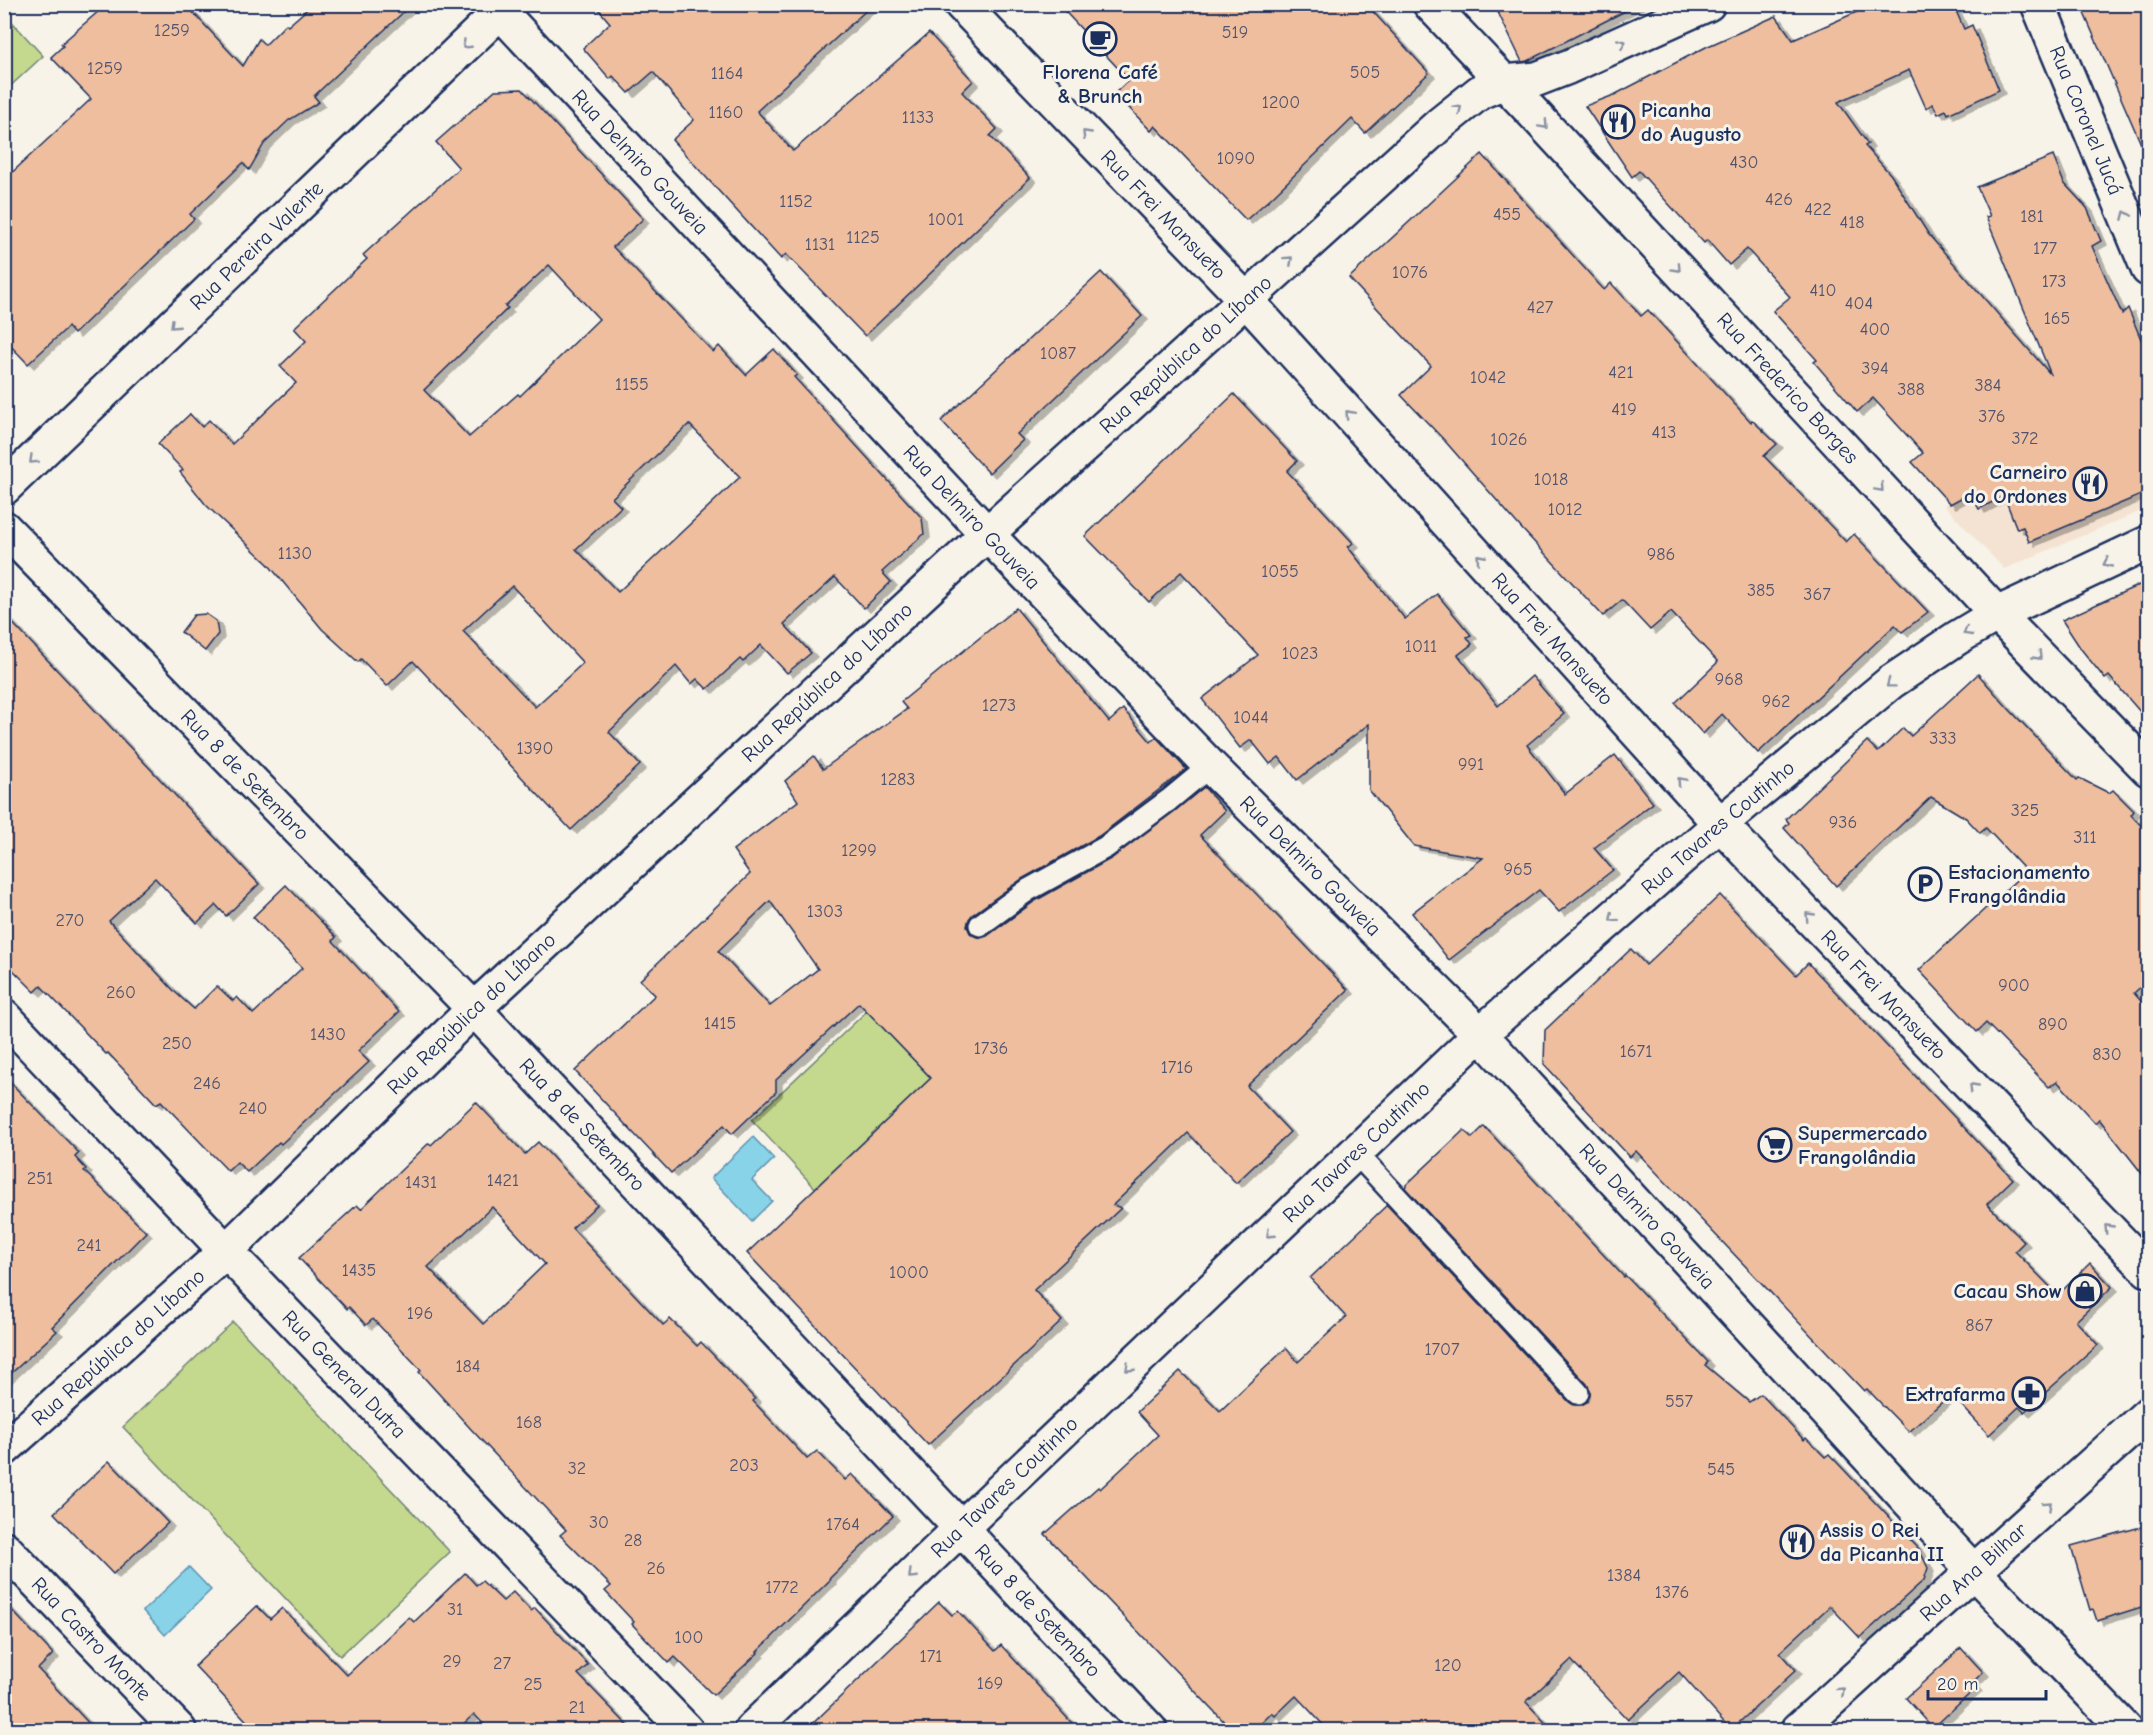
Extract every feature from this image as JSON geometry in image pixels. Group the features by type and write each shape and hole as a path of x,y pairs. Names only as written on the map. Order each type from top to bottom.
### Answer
{"street":[{"name":"Rua Frei Mansueto","path":"961,4 1246,300 1720,824 2148,1270"},
{"name":"Rua Frederico Borges","path":"1430,4 1997,614 2148,769"},
{"name":"Rua República do Líbano","path":"4,1449 226,1251 474,1009 987,534 1440,124 1480,92 1504,82 1537,79 1708,4"},
{"name":"Rua Coronel Jucá","path":"2038,4 2148,269"},
{"name":"Rua Pereira Valente","path":"4,488 501,7"},
{"name":"Rua Delmiro Gouveia","path":"501,7 987,534 1210,766 1480,1034 1974,1572 2126,1731"},
{"name":"Rua 8 de Setembro","path":"4,528 474,1009 1150,1731"},
{"name":"Rua Tavares Coutinho","path":"751,1731 1480,1034 1720,824 1891,682 1997,614 2148,543"},
{"name":"Rua General Dutra","path":"4,1016 686,1731"},
{"name":"Rua Ana Bilhar","path":"1798,1731 2148,1414"},
{"name":"Rua Castro Monte","path":"4,1548 179,1731"}],"lane":[{"path":"980,925 1028,890 1106,847 1210,766"},
{"path":"1356,1153 1578,1393"}],"shaded area":[{"path":"2148,404 2148,508 2004,569 1944,505"}],"green space":[{"path":"5,14 43,56 5,91"},
{"path":"867,1011 931,1078 815,1188 752,1120"},
{"path":"233,1322 450,1552 340,1656 123,1427"}],"water":[{"path":"753,1137 774,1159 752,1180 772,1201 752,1221 711,1178"},
{"path":"189,1567 211,1590 165,1635 143,1611"}],"building":[{"path":"107,4 185,4 243,66 259,39 265,45 286,24 288,26 313,4 412,4 314,96 319,102 289,120 264,144 249,170 243,163 190,214 194,219 74,334 68,327 28,364 4,339 4,180 91,99 51,57 63,46 61,44"},
{"path":"594,4 873,4 757,111 793,151 929,33 973,81 962,92 997,129 990,136 1030,178 865,336 786,254 781,259 672,140 694,120 653,72 629,93 613,76 610,79 583,48 610,23"},
{"path":"1058,4 1366,4 1429,73 1365,133 1352,119 1246,220 1155,126 1151,131 1115,93 1129,80"},
{"path":"1494,4 1639,4 1522,62"},
{"path":"1875,4 1953,4 1964,29 1972,25 1999,90 1948,114 1946,110 1938,114 1933,104 1926,108 1909,70 1838,102 1868,144 1865,146 1891,175 1929,235 2051,375 1986,217 1990,216 1977,187 2053,156 2064,183 2087,208 2101,241 2092,246 2122,314 2128,308 2148,356 2148,492 2029,542 2023,527 2017,529 2004,496 1979,509 1970,493 1950,504 1912,462 1923,453 1873,398 1857,412 1814,362 1817,360 1773,311 1790,297 1747,249 1729,265 1707,240 1704,243 1639,171 1632,177 1585,106 1614,95 1706,47 1776,16 1793,40"},
{"path":"2080,4 2148,4 2148,160"},
{"path":"522,89 643,219 613,247 713,352 719,346 746,375 774,349 797,375 794,377 922,518 924,534 882,572 891,582 864,608 835,577 784,624 811,653 787,673 761,645 743,662 740,659 707,689 697,679 691,684 676,666 609,732 640,765 571,830 413,661 387,686 361,659 358,662 322,629 268,564 206,505 180,472 183,470 158,444 190,414 202,427 209,420 232,444 296,383 280,366 306,341 294,328 367,259 363,255 459,168 436,142 495,90","holes":["549,265 599,319 520,396 518,394 469,437 424,390 508,308 505,306","688,425 740,477 618,592 576,549 621,507 612,498","512,586 583,663 535,707 463,631"]},
{"path":"1482,154 1604,290 1611,283 1641,316 1648,310 1751,422 1752,420 1777,444 1764,456 1846,542 1854,534 1928,612 1902,632 1895,625 1758,753 1722,714 1703,734 1675,703 1718,662 1671,612 1650,630 1622,600 1603,616 1401,395 1431,366 1349,278"},
{"path":"1101,272 1142,316 1017,434 1023,440 989,473 941,421"},
{"path":"1234,394 1297,461 1287,471 1353,543 1348,547 1405,619 1437,594 1471,635 1467,637 1472,644 1458,655 1498,706 1532,676 1564,714 1527,745 1565,794 1615,755 1653,803 1594,848 1613,870 1559,912 1539,890 1449,960 1412,913 1483,858 1414,846 1369,790 1369,724 1297,780 1279,757 1270,764 1251,740 1240,748 1202,699 1258,655 1181,572 1149,602 1085,536"},
{"path":"2148,581 2148,721 2109,676 2105,679 2062,620"},
{"path":"1016,608 1109,722 1123,709 1151,742 1156,737 1186,769 1099,836 1022,879 972,915 967,926 970,933 981,938 987,936 1035,901 1112,858 1204,787 1225,811 1200,835 1348,990 1247,1086 1290,1132 1236,1183 1188,1133 1113,1205 1121,1208 1034,1290 1062,1321 928,1445 747,1253 931,1078 859,1003 776,1080 776,1092 732,1134 724,1125 671,1173 575,1071 655,995 640,980 750,874 733,850 798,801 785,781 814,756 823,769 907,709 901,702","holes":["770,901 818,969 770,1006 718,951"]},
{"path":"4,614 259,884 226,916 216,905 197,923 155,878 109,921 176,993 194,1009 217,986 233,1001 237,997 253,1014 302,968 253,917 286,885 336,937 333,941 399,1012 358,1051 369,1062 281,1144 279,1142 247,1172 237,1162 228,1171 161,1101 156,1104 41,986 35,992 4,961"},
{"path":"206,614 216,621 218,634 205,651 181,632 194,615"},
{"path":"1978,674 2077,780 2079,778 2109,793 2113,790 2134,811 2131,815 2148,833 2148,980 2134,993 2148,1009 2148,1181 2099,1119 2095,1123 2057,1081 2049,1087 1986,1023 1977,1032 1919,970 2026,871 1986,828 1980,833 1966,818 1931,797 1836,886 1784,828 1789,823 1786,819 1867,741 1878,752 1903,728 1911,736"},
{"path":"1720,895 1796,975 1808,963 2013,1179 1987,1204 2024,1242 2015,1251 2058,1295 2090,1263 2112,1287 2076,1321 2098,1345 2024,1412 2019,1407 1989,1435 1951,1394 1909,1432 1867,1389 1864,1391 1636,1151 1630,1157 1544,1064 1545,1030 1631,949 1646,965"},
{"path":"4,1076 79,1153 75,1157 86,1169 84,1171 146,1232 52,1327 57,1331 4,1380"},
{"path":"476,1102 525,1154 538,1142 597,1205 572,1228 663,1325 670,1319 697,1346 701,1342 807,1459 817,1451 845,1480 852,1474 893,1516 758,1653 713,1695 675,1657 669,1663 632,1624 634,1622 605,1591 611,1586 560,1535 566,1530 470,1428 419,1372 421,1370 373,1319 366,1325 349,1307 347,1309 299,1258 357,1205 361,1209 429,1143 431,1145","holes":["492,1207 545,1264 483,1324 428,1267"]},
{"path":"1484,1126 1624,1277 1625,1275 1708,1362 1705,1365 1749,1402 1761,1394 1804,1440 1806,1438 1825,1457 1829,1454 1919,1549 1928,1568 1924,1580 1860,1638 1830,1606 1780,1652 1796,1670 1731,1730 1679,1672 1628,1720 1571,1660 1526,1702 1553,1731 1329,1731 1296,1696 1275,1716 1272,1713 1253,1731 1233,1731 1045,1534 1098,1487 1100,1489 1158,1435 1137,1412 1180,1371 1220,1411 1286,1348 1298,1362 1346,1317 1310,1278 1387,1205 1569,1402 1580,1405 1587,1402 1590,1391 1587,1384 1405,1188 1464,1130 1472,1138"},
{"path":"109,1461 168,1523 113,1574 54,1513"},
{"path":"2148,1525 2148,1605 2097,1621 2093,1609 2090,1610 2071,1546"},
{"path":"465,1573 476,1585 482,1581 503,1601 513,1592 531,1611 535,1608 588,1665 578,1674 633,1731 490,1731 474,1714 456,1731 256,1731 195,1666 257,1606 270,1619 282,1608 347,1675 409,1617 414,1622"},
{"path":"4,1602 53,1654 38,1669 96,1731 4,1731"},
{"path":"939,1602 952,1615 958,1611 995,1651 1001,1645 1079,1731 805,1731"},
{"path":"1961,1648 1983,1672 1972,1683 1976,1688 1933,1728 1906,1698"}],"place":[{"name":"Florena Café & Brunch","path":"1100,39"},
{"name":"Picanha do Augusto","path":"1618,122"},
{"name":"Carneiro do Ordones","path":"2090,484"},
{"name":"Estacionamento Frangolândia","path":"1925,884"},
{"name":"Supermercado Frangolândia","path":"1775,1145"},
{"name":"Cacau Show","path":"2085,1291"},
{"name":"Extrafarma","path":"2029,1394"},
{"name":"Assis O Rei da Picanha II","path":"1797,1542"}]}
